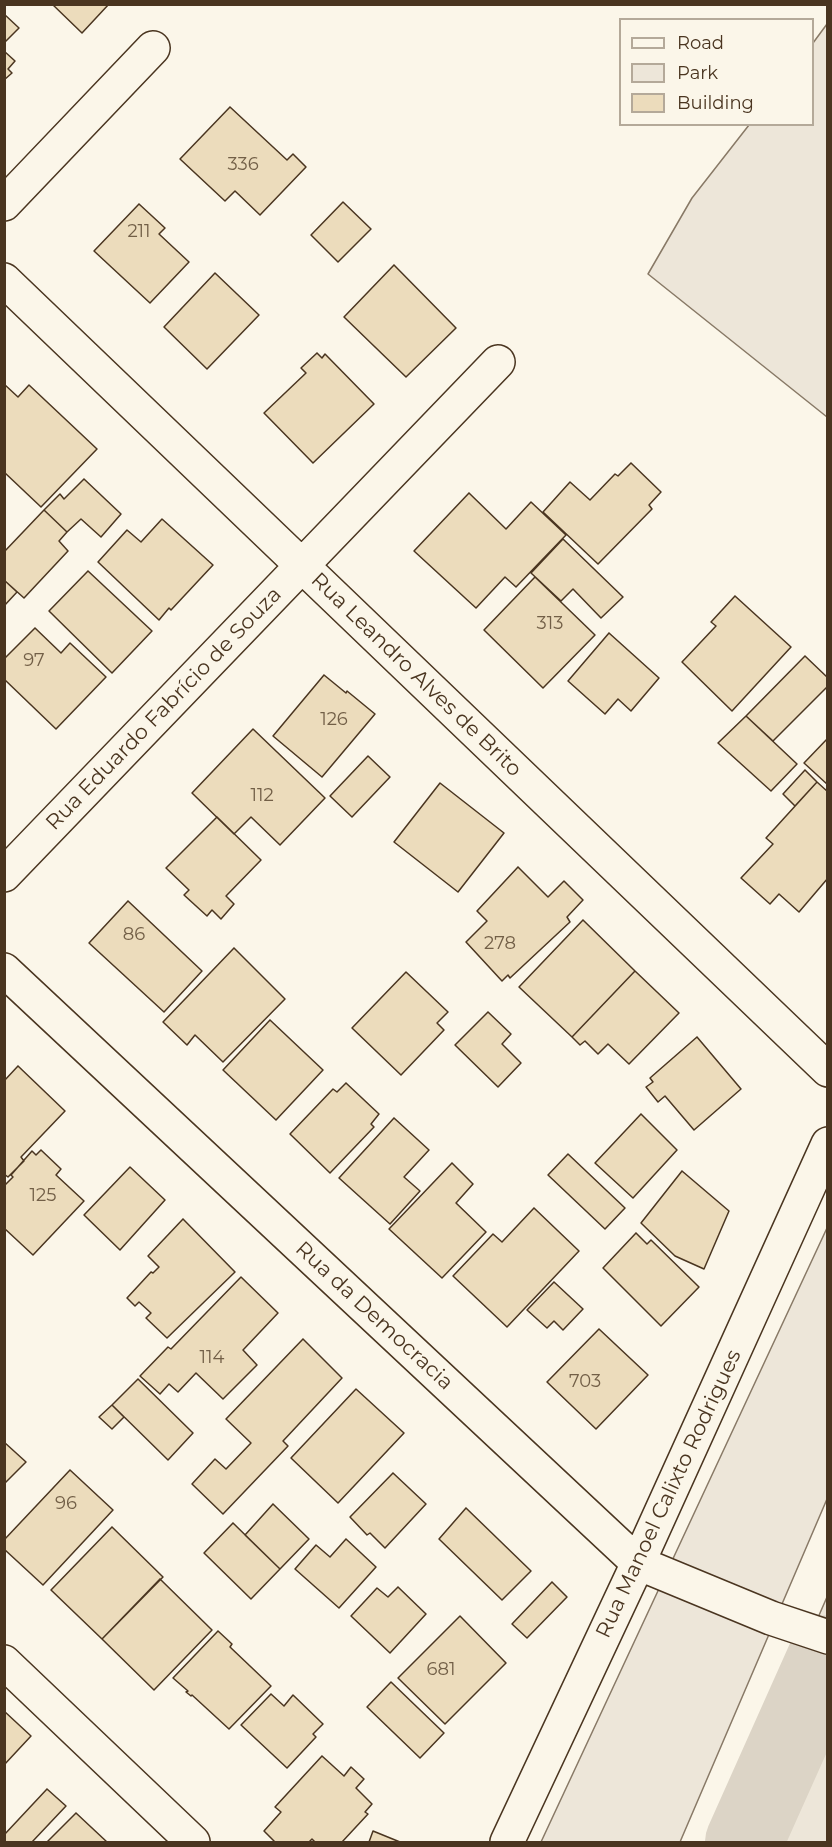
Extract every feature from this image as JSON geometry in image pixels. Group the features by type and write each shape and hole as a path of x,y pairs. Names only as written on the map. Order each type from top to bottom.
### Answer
{"street":[{"path":"4,204 153,48"},
{"name":"Rua Leandro Alves de Brito","path":"4,280 828,1070"},
{"name":"Rua Eduardo Fabrício de Souza","path":"4,875 498,362"},
{"name":"Rua da Democracia","path":"4,970 638,1563 771,1618 828,1637"},
{"name":"Rua Manoel Calixto Rodrigues","path":"507,1842 638,1563 828,1144"},
{"path":"4,1662 193,1842"}],"green space":[{"path":"827,24 827,417 648,274 692,198 748,126 814,126 814,42"},
{"path":"827,1228 827,1499 680,1842 541,1842"},
{"path":"827,1597 827,1842 720,1842"}],"building":[{"path":"52,4 109,4 82,33"},
{"path":"4,14 19,28 4,43"},
{"path":"4,51 15,61 8,69 12,73 4,80"},
{"path":"230,107 287,160 293,154 306,167 260,215 235,191 225,201 180,159"},
{"path":"343,202 371,229 338,262 311,235"},
{"path":"139,204 165,228 159,234 189,262 150,303 94,251"},
{"path":"394,265 456,328 406,377 344,317"},
{"path":"215,273 259,315 207,369 164,327"},
{"path":"317,353 322,358 325,354 374,404 313,463 264,413 306,373 301,368"},
{"path":"4,384 18,397 29,385 97,449 41,507 4,472"},
{"path":"631,463 661,492 649,505 652,509 598,564 543,512 570,482 590,500 615,474 618,476"},
{"path":"84,479 121,514 101,537 81,519 67,532 44,510 60,494 64,499"},
{"path":"469,493 506,529 531,502 566,535 516,587 505,577 476,608 414,551"},
{"path":"44,510 67,532 59,541 68,551 24,598 4,580 4,552"},
{"path":"162,519 213,565 159,620 98,562 127,530 141,542"},
{"path":"563,539 623,597 601,618 573,589 561,601 531,573"},
{"path":"88,571 152,631 112,673 49,611"},
{"path":"535,577 595,635 543,688 484,630"},
{"path":"4,580 17,592 4,606"},
{"path":"735,596 791,647 732,711 682,662 716,626 711,622"},
{"path":"35,628 61,653 70,643 106,677 56,729 4,679 4,659"},
{"path":"609,633 659,678 631,711 618,699 605,714 568,681"},
{"path":"805,656 828,678 828,686 773,741 746,716"},
{"path":"324,675 375,714 322,777 273,736"},
{"path":"746,716 797,764 771,791 718,743"},
{"path":"253,729 325,798 280,845 251,817 234,834 192,793"},
{"path":"828,738 828,785 804,763"},
{"path":"368,756 390,777 352,817 330,796"},
{"path":"805,770 817,782 795,806 783,794"},
{"path":"817,782 828,792 828,878 799,912 779,894 770,904 741,878 773,844 766,838"},
{"path":"440,783 504,833 458,892 394,842"},
{"path":"217,817 261,860 226,896 234,904 221,919 212,910 207,916 184,895 189,890 166,868"},
{"path":"518,867 548,897 564,881 583,900 567,917 570,922 510,978 508,975 502,981 466,942 487,921 477,911"},
{"path":"128,901 202,971 164,1012 89,943"},
{"path":"583,920 635,971 572,1037 519,987"},
{"path":"234,948 285,999 223,1062 195,1035 187,1045 163,1022"},
{"path":"635,971 679,1013 629,1064 608,1044 598,1054 585,1041 580,1045 572,1037"},
{"path":"406,972 448,1012 437,1023 444,1030 401,1075 352,1028"},
{"path":"488,1012 511,1034 502,1044 521,1063 498,1087 455,1045"},
{"path":"270,1020 323,1070 276,1120 223,1070"},
{"path":"697,1037 741,1089 694,1130 665,1096 658,1102 646,1087 653,1082 650,1078"},
{"path":"18,1066 65,1111 21,1157 24,1161 8,1177 4,1174 4,1081"},
{"path":"346,1083 379,1114 371,1124 374,1127 330,1173 290,1134 333,1089 337,1092"},
{"path":"641,1114 677,1150 633,1198 595,1163"},
{"path":"394,1118 429,1150 404,1177 420,1191 390,1224 339,1178"},
{"path":"41,1150 61,1169 56,1175 84,1201 33,1255 4,1228 4,1186 32,1151 36,1155"},
{"path":"568,1154 625,1208 605,1229 548,1175"},
{"path":"452,1163 473,1184 456,1203 486,1232 442,1278 389,1229"},
{"path":"130,1167 165,1200 120,1250 84,1215"},
{"path":"682,1171 729,1211 704,1269 675,1256 641,1223"},
{"path":"534,1208 579,1251 507,1327 453,1276 493,1234 502,1242"},
{"path":"183,1219 235,1272 167,1338 146,1318 151,1313 139,1302 135,1306 127,1298 151,1272 153,1273 159,1267 148,1256"},
{"path":"636,1233 647,1244 651,1240 699,1287 661,1326 603,1268"},
{"path":"241,1277 278,1313 243,1350 257,1365 223,1399 196,1373 178,1392 169,1384 160,1394 140,1376 168,1347 171,1349"},
{"path":"554,1282 583,1309 563,1330 554,1321 547,1328 527,1310"},
{"path":"599,1329 648,1375 596,1429 547,1382"},
{"path":"303,1339 342,1378 283,1441 288,1446 223,1514 192,1484 215,1459 226,1469 251,1443 226,1419"},
{"path":"138,1379 193,1433 168,1460 112,1405"},
{"path":"356,1389 404,1433 338,1503 291,1458"},
{"path":"112,1405 124,1417 112,1429 99,1417"},
{"path":"4,1442 26,1462 4,1484"},
{"path":"70,1470 113,1510 43,1585 4,1549 4,1540"},
{"path":"393,1473 426,1504 385,1548 370,1533 367,1535 350,1517"},
{"path":"273,1504 309,1539 280,1569 245,1535"},
{"path":"466,1508 531,1571 502,1600 439,1539"},
{"path":"233,1523 280,1569 251,1599 204,1553"},
{"path":"112,1527 163,1577 102,1639 51,1590"},
{"path":"346,1539 376,1567 339,1608 295,1569 316,1545 330,1557"},
{"path":"160,1579 212,1630 154,1690 102,1639"},
{"path":"552,1582 567,1597 527,1638 512,1624"},
{"path":"398,1587 426,1614 390,1653 351,1616 377,1588 388,1597"},
{"path":"460,1616 506,1663 445,1724 398,1678"},
{"path":"218,1631 232,1644 230,1647 271,1686 229,1729 173,1678"},
{"path":"391,1682 444,1733 420,1758 367,1707"},
{"path":"271,1694 284,1706 293,1695 323,1724 313,1734 316,1737 287,1768 241,1725"},
{"path":"4,1711 31,1736 4,1765"},
{"path":"322,1756 344,1776 351,1767 364,1779 356,1788 372,1804 365,1812 368,1814 342,1842 315,1842 312,1839 309,1842 275,1842 264,1831 281,1812 275,1807"},
{"path":"47,1789 66,1806 32,1842 4,1842 4,1835"},
{"path":"76,1813 107,1842 47,1842"},
{"path":"373,1831 400,1842 369,1842"}],"waterway":[{"path":"744,1842 828,1654"}]}
